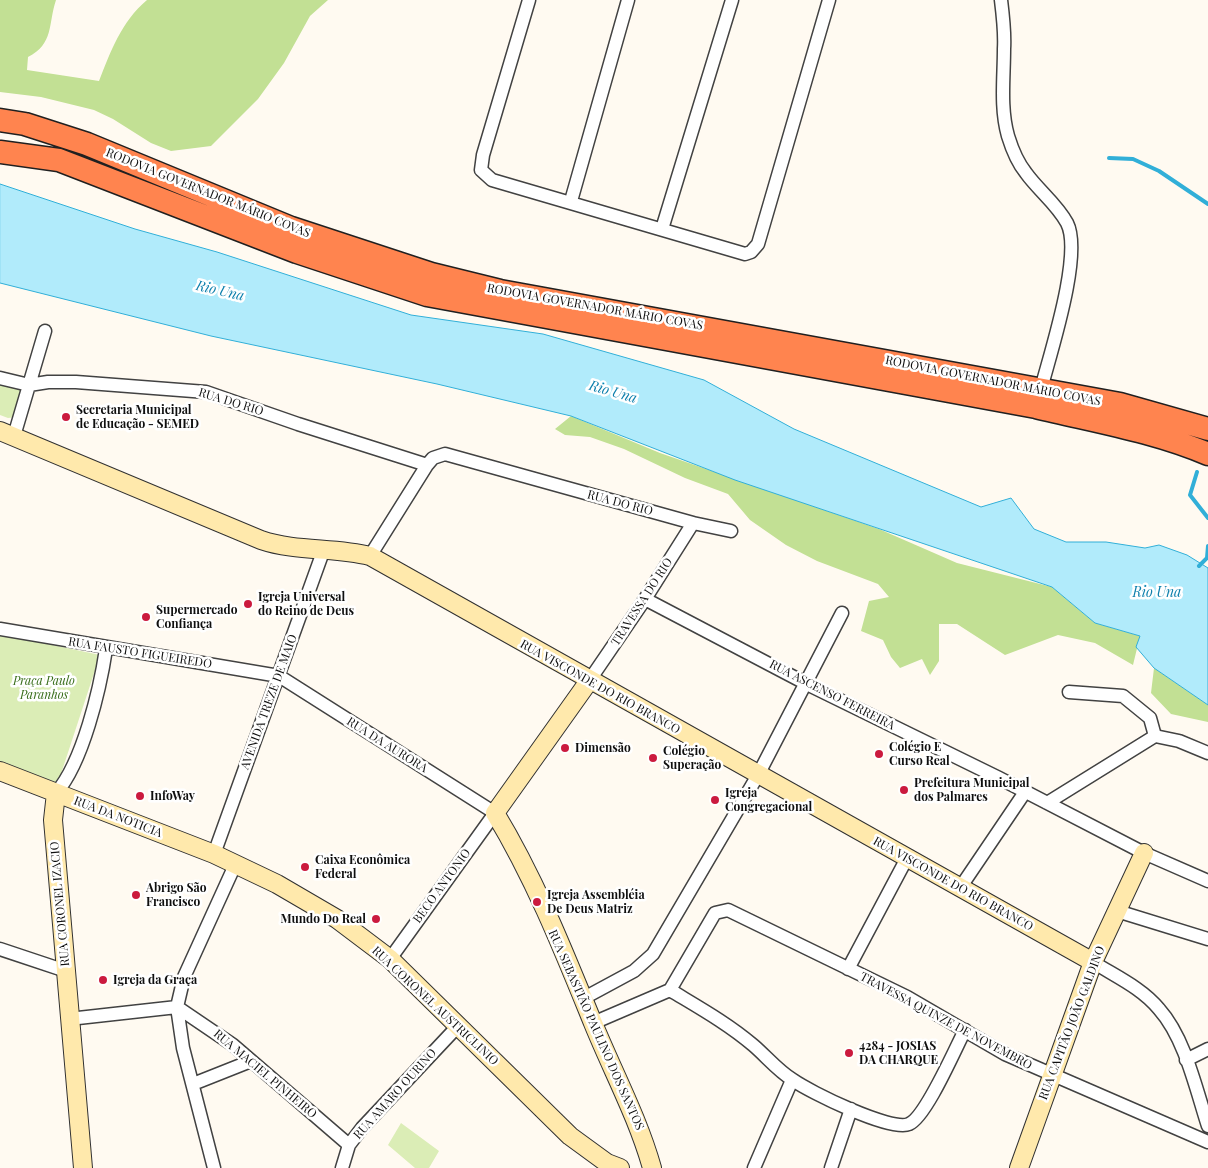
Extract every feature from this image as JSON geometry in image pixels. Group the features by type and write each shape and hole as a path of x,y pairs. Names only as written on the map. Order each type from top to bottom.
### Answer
{"highway":[{"name":"RODOVIA GOVERNADOR MÁRIO COVAS","path":"0,120 25,124 87,144 291,228 431,274 500,291 1120,404 1208,429"},
{"name":"RODOVIA GOVERNADOR MÁRIO COVAS","path":"0,152 59,160 298,252 427,295 1036,407 1121,427 1191,447 1208,454"}],"main road":[{"name":"RUA VISCONDE DO RIO BRANCO","path":"7,433 278,546 350,551 370,556 589,681 1093,962"},
{"path":"495,813 589,681"},
{"name":"RUA DA NOTICIA","path":"0,771 214,854 235,865"},
{"name":"RUA CORONEL IZACIO","path":"56,793 52,820 83,1168"},
{"name":"RUA SEBASTIÃO PAULINO DOS SANTOS","path":"495,813 527,872 584,998 643,1137 652,1168"},
{"name":"RUA CAPITÃO JOÃO GALDINO","path":"1019,1168 1093,962 1144,853"},
{"name":"RUA CORONEL AUSTRICLINIO","path":"235,865 304,898 337,919 390,959 570,1136 607,1163 620,1168"}],"street":[{"path":"530,0 483,155 481,170 484,175 492,180 745,254 751,252 758,244 829,0"},
{"path":"571,202 628,0"},
{"path":"662,229 732,0"},
{"path":"1000,0 1004,48 1003,107 1008,134 1019,162 1067,223 1071,237 1071,261 1066,289 1041,390"},
{"path":"7,433 29,385 45,331"},
{"path":"0,378 29,385"},
{"name":"RUA DO RIO","path":"29,385 48,382 76,382 206,392 298,424 427,465 433,458 446,454 693,523 731,531"},
{"path":"370,556 427,465"},
{"name":"TRAVESSA DO RIO","path":"589,681 645,599 693,523"},
{"name":"AVENIDA TREZE DE MAIO","path":"214,854 324,549"},
{"name":"RUA ASCENSO FERREIRA","path":"645,599 807,684 1144,853 1208,882"},
{"path":"584,998 634,971 653,954 758,775 842,614"},
{"name":"RUA FAUSTO FIGUEIREDO","path":"0,629 106,649 279,676"},
{"name":"RUA CORONEL IZACIO","path":"56,793 65,782 81,743 100,684 106,649"},
{"name":"RUA DA AURORA","path":"279,676 495,813"},
{"path":"1069,692 1123,696 1150,718 1155,736"},
{"path":"1046,803 1155,736 1179,741 1208,753"},
{"path":"960,888 1025,792"},
{"name":"BECO ANTONIO","path":"390,959 495,813"},
{"path":"848,969 907,858"},
{"path":"214,1168 183,1048 177,1007 178,996 184,977 235,865"},
{"name":"TRAVESSA QUINZE DE NOVEMBRO","path":"670,990 714,914 728,910 738,913 907,997 1005,1054 1051,1076 1208,1142"},
{"path":"1117,911 1208,940"},
{"path":"0,949 66,971"},
{"path":"1093,962 1134,987 1160,1009 1186,1060 1208,1126"},
{"path":"593,1023 670,990 733,1030 792,1080 850,1109 886,1124 899,1126 908,1124 923,1110 965,1030"},
{"path":"69,1019 177,1007"},
{"name":"RUA MACIEL PINHEIRO","path":"177,1007 220,1035 349,1145"},
{"name":"RUA AMARO OURINO","path":"342,1168 349,1145 384,1104 458,1026"},
{"path":"1186,1060 1208,1049"},
{"path":"193,1084 251,1061"},
{"path":"754,1168 792,1080"},
{"path":"831,1168 850,1109"}],"green space":[{"path":"0,0 56,0 49,33 42,46 28,57 27,70 99,81 124,27 147,0 328,0 310,16 284,63 258,99 211,146 171,151 151,143 113,119 94,110 41,97 0,92"},
{"path":"0,380 23,386 16,417 8,418 0,415"},
{"path":"571,416 660,453 879,529 957,563 1052,587 1095,623 1140,636 1133,665 1095,643 1058,635 1005,655 957,624 939,624 939,661 930,675 922,659 900,668 891,657 883,640 861,631 869,601 889,597 878,584 817,561 786,545 750,520 728,494 685,478 624,449 590,437 565,435 555,429"},
{"name":"Praça Paulo Paranhos","path":"0,634 100,655 58,783 0,762"},
{"path":"1154,668 1208,705 1208,722 1171,714 1151,693"},
{"path":"401,1123 439,1151 429,1168 415,1168 388,1145"}],"water":[{"name":"Rio Una","path":"0,184 135,229 217,252 411,315 543,334 704,380 794,429 981,507 1011,498 1034,529 1066,542 1106,542 1145,548 1159,545 1187,555 1208,568 1208,705 1154,668 1136,647 1140,636 1095,623 1052,587 735,480 571,416 437,384 211,336 0,283"}],"waterway":[{"path":"1109,158 1133,159 1159,171 1208,204"},
{"path":"1197,472 1190,495 1208,518"},
{"path":"1199,566 1207,558 1208,546"}],"place":[{"name":"Secretaria Municipal de Educação - SEMED","path":"66,417"},
{"name":"Igreja Universal do Reino de Deus","path":"248,604"},
{"name":"Supermercado Confiança","path":"146,617"},
{"name":"Dimensão","path":"565,748"},
{"name":"Colégio E Curso Real","path":"879,754"},
{"name":"Colégio Superação","path":"653,758"},
{"name":"Prefeitura Municipal dos Palmares","path":"904,790"},
{"name":"InfoWay","path":"140,796"},
{"name":"Igreja Congregacional","path":"715,800"},
{"name":"Caixa Econômica Federal","path":"305,867"},
{"name":"Abrigo São Francisco","path":"136,895"},
{"name":"Igreja Assembléia De Deus Matriz","path":"537,902"},
{"name":"Mundo Do Real","path":"376,919"},
{"name":"Igreja da Graça","path":"103,980"},
{"name":"4284 - JOSIAS DA CHARQUE","path":"849,1053"}]}
